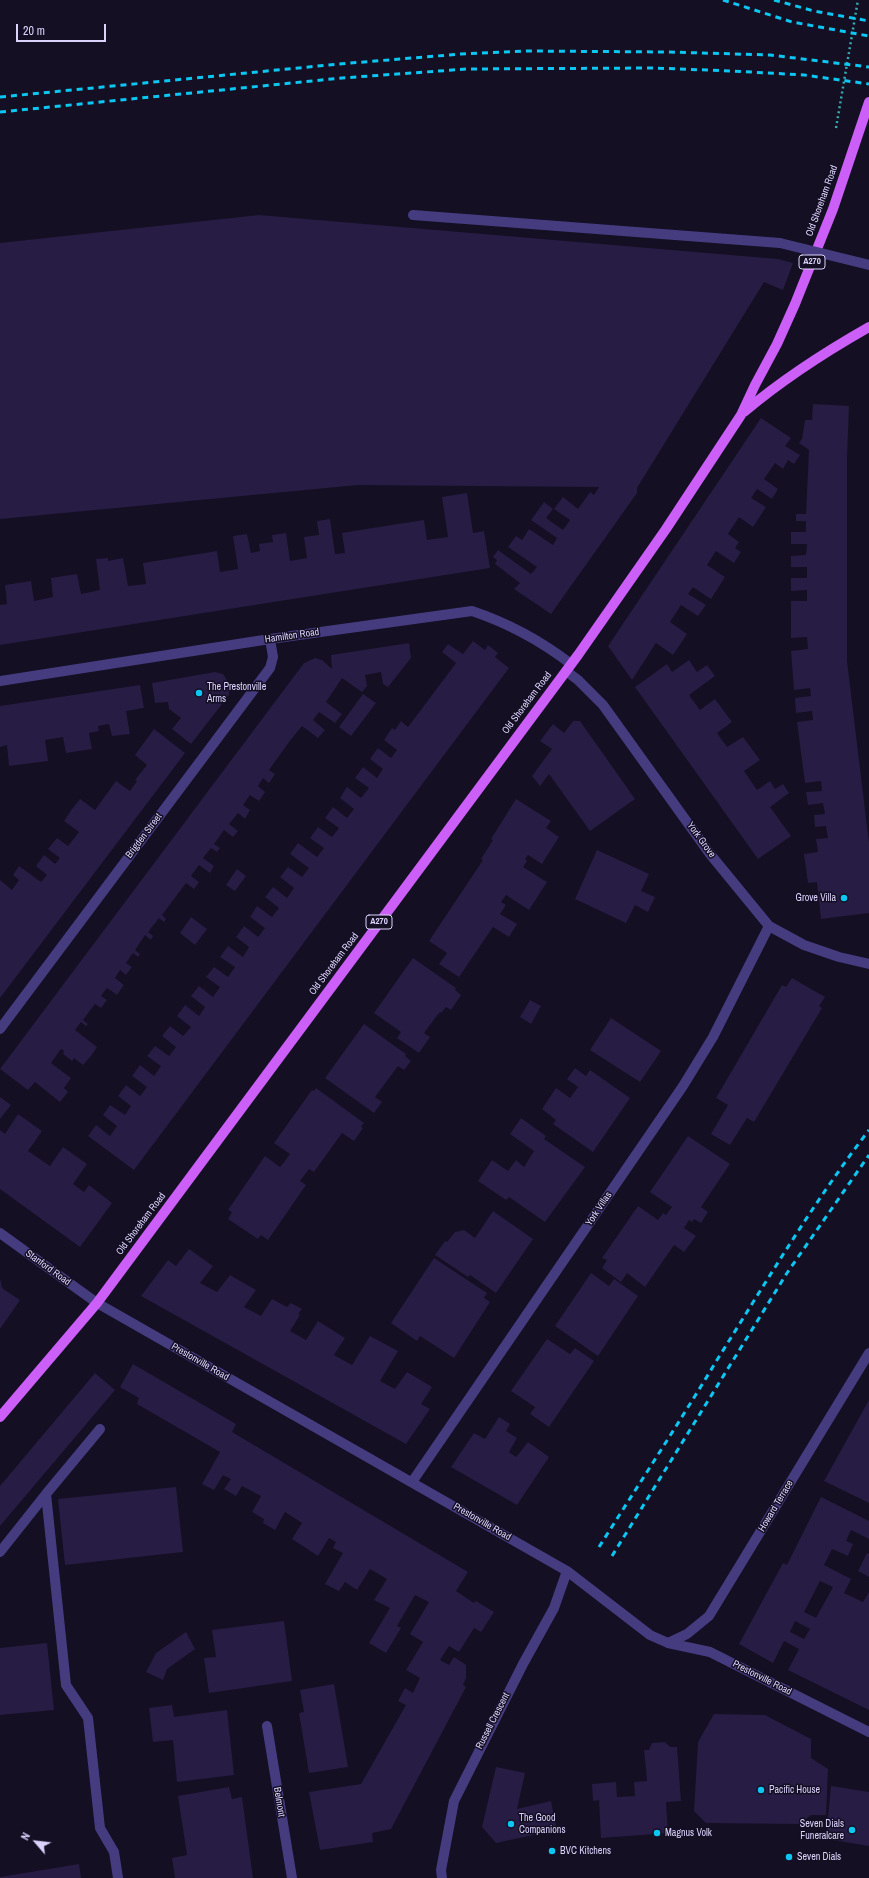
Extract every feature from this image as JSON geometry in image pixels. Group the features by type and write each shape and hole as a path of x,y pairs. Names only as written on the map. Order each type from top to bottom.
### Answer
{"main road":[{"name":"Old Shoreham Road","path":"0,1417 97,1303 568,668 666,529 742,415 764,366 780,338 795,304 833,209 869,102"},
{"name":"Old Shoreham Road","path":"742,415 766,394 821,355 869,327"}],"street":[{"path":"413,215 780,242 869,265"},
{"name":"Hamilton Road","path":"0,681 270,639 472,610 514,628 568,668"},
{"name":"Brigden Street","path":"0,1029 270,668 273,658 270,639"},
{"name":"York Grove","path":"568,668 603,705 710,854 769,926 804,945 839,957 869,964"},
{"name":"York Villas","path":"412,1482 683,1086 713,1037 769,926"},
{"name":"Stanford Road","path":"0,1233 97,1303"},
{"name":"Prestonville Road","path":"97,1303 567,1571 650,1635 668,1643 710,1652 869,1732"},
{"name":"Howard Terrace","path":"668,1643 687,1634 709,1616 869,1354"},
{"path":"0,1552 100,1429"},
{"path":"46,1494 66,1686 88,1718 100,1828 114,1852 118,1878"},
{"name":"Russell Crescent","path":"442,1878 441,1870 454,1801 523,1664 554,1608 567,1571"},
{"name":"Belmont","path":"267,1726 292,1878"}],"building":[{"path":"259,215 778,259 793,263 783,290 764,282 637,488 637,493 551,614 514,589 520,583 495,564 497,560 493,557 498,550 531,574 537,567 508,547 516,536 522,540 529,529 553,545 557,538 531,520 544,502 553,509 546,518 563,530 570,520 554,509 563,497 578,509 590,492 594,495 599,487 358,485 0,519 0,243"},
{"path":"813,404 849,406 847,458 847,661 869,843 869,913 821,919 817,882 808,883 804,854 818,852 816,839 828,838 826,826 815,827 814,815 825,814 823,803 808,805 806,792 822,791 821,781 805,783 797,722 813,720 812,711 796,713 795,698 811,696 810,688 794,690 791,651 808,649 807,637 791,638 791,601 807,601 807,590 791,591 791,578 807,578 807,567 791,567 791,556 806,555 807,544 791,544 791,532 806,532 806,521 796,521 796,514 806,514 809,450 799,443 802,439 805,420 812,420"},
{"path":"761,418 791,438 785,446 800,455 794,464 788,460 783,469 775,463 764,479 778,489 772,499 757,489 751,498 766,507 753,527 739,517 728,534 739,542 735,548 741,552 734,563 716,551 707,565 725,577 711,599 693,587 688,594 706,605 698,616 681,605 670,622 687,634 673,655 656,643 632,680 608,646"},
{"path":"467,493 473,533 484,531 490,568 0,645 0,605 7,604 5,585 31,581 34,601 53,597 51,578 77,574 81,594 100,590 96,559 108,558 108,561 123,558 128,586 146,584 143,563 217,551 220,572 238,569 233,536 247,534 251,553 260,551 259,544 273,542 272,535 286,533 290,561 307,558 304,537 319,535 317,521 330,519 335,554 345,553 342,533 424,520 427,540 448,537 442,497"},
{"path":"473,641 485,650 488,645 498,653 495,657 509,668 134,1170 88,1136 96,1125 110,1136 117,1126 103,1115 110,1105 125,1115 131,1106 118,1096 126,1085 140,1096 147,1087 132,1076 140,1065 154,1076 161,1066 147,1056 155,1046 169,1056 176,1047 162,1036 170,1026 183,1036 191,1027 177,1016 185,1005 199,1016 205,1007 191,996 199,986 213,997 220,987 206,977 214,967 228,977 235,967 220,957 228,946 243,957 249,947 236,937 244,926 258,937 265,928 250,917 257,906 272,917 279,908 265,897 273,887 287,898 294,888 280,877 288,867 302,877 309,868 290,854 298,843 317,857 324,848 310,838 318,827 332,837 339,828 325,818 333,807 347,818 354,809 340,798 347,787 361,798 369,788 355,778 363,767 377,778 383,769 370,759 378,748 391,758 397,750 384,740 392,728 395,730 401,721 408,727 456,663 442,652 448,644 463,654"},
{"path":"409,643 411,658 388,687 383,684 381,672 365,675 367,686 362,692 342,678 326,702 342,714 335,723 319,712 313,720 325,730 318,738 302,726 289,742 269,770 275,774 269,783 263,778 258,786 265,792 259,801 250,795 243,805 250,810 245,819 238,813 229,824 238,831 233,837 224,830 214,844 220,848 217,852 211,848 203,858 214,866 210,873 199,865 191,876 199,882 194,889 186,883 162,915 166,919 164,922 159,918 148,932 153,936 151,940 145,935 135,950 140,954 138,957 133,953 126,963 132,967 126,975 120,970 115,978 124,985 117,995 107,988 101,996 107,1000 101,1008 95,1004 83,1020 88,1024 86,1026 81,1022 75,1030 97,1047 91,1056 83,1065 74,1058 72,1061 63,1054 64,1051 61,1049 51,1063 71,1078 64,1088 68,1092 60,1102 35,1082 28,1090 0,1069 304,663 315,658 322,660 332,669 331,655"},
{"path":"689,660 697,672 707,665 715,676 689,695 700,710 715,699 732,722 717,733 727,747 743,737 760,760 744,771 757,790 770,781 775,789 783,784 789,793 770,807 791,836 758,859 635,687 667,664 672,672"},
{"path":"215,672 223,674 230,685 229,695 191,744 172,729 181,718 169,709 168,702 155,703 152,683"},
{"path":"140,685 144,708 126,711 130,734 112,736 109,724 98,726 99,731 89,733 92,749 66,753 63,737 45,740 48,761 9,766 7,745 0,747 0,706"},
{"path":"363,694 376,703 351,736 339,727"},
{"path":"573,721 580,721 635,799 590,831 549,774 540,786 532,776 552,749 540,741 553,724 564,733"},
{"path":"154,729 185,753 0,998 0,880 12,890 19,880 13,875 19,866 41,882 47,875 36,866 44,855 55,864 60,858 48,849 57,838 68,846 79,832 64,821 72,809 80,799 95,810 116,781 130,791 137,781 135,780 147,765 135,755"},
{"path":"516,799 551,821 546,828 559,837 542,864 528,855 525,859 527,861 523,867 547,882 529,910 506,895 501,902 506,905 500,914 517,924 509,937 493,927 459,977 439,964 447,953 429,941 483,860 481,859 493,840 491,839"},
{"path":"597,850 649,874 641,891 655,897 648,912 635,905 626,923 575,899"},
{"path":"237,869 246,876 235,891 226,885"},
{"path":"191,917 207,929 195,945 180,933"},
{"path":"413,958 456,988 455,990 461,995 451,1010 446,1007 439,1013 424,1033 430,1037 419,1053 397,1038 401,1032 374,1013"},
{"path":"792,978 825,997 819,1006 822,1008 754,1122 747,1118 730,1145 711,1134 728,1105 716,1098 782,985 786,987"},
{"path":"530,1000 541,1006 531,1024 520,1017"},
{"path":"611,1018 661,1051 640,1082 590,1050"},
{"path":"364,1024 406,1054 405,1056 411,1061 404,1070 398,1066 375,1097 382,1102 374,1113 325,1078"},
{"path":"575,1068 586,1076 590,1070 630,1098 593,1152 553,1124 556,1120 542,1109 556,1088 570,1098 578,1087 567,1079"},
{"path":"316,1088 364,1123 361,1127 363,1128 354,1141 342,1133 314,1172 309,1169 300,1181 306,1185 268,1240 261,1235 258,1239 228,1219 232,1212 228,1210 265,1156 280,1167 285,1161 290,1154 274,1143 312,1090 314,1091"},
{"path":"0,1097 11,1105 0,1119"},
{"path":"18,1114 42,1131 28,1151 50,1166 63,1147 87,1164 73,1184 84,1192 89,1185 112,1203 80,1247 0,1189 0,1130 5,1134"},
{"path":"521,1118 546,1136 544,1139 585,1167 545,1222 509,1197 506,1200 478,1181 492,1160 508,1171 516,1160 524,1167 534,1151 510,1134"},
{"path":"688,1136 730,1164 701,1207 708,1212 701,1223 694,1219 692,1222 689,1220 684,1228 696,1236 684,1252 674,1245 645,1287 627,1273 621,1282 602,1268 607,1260 602,1258 638,1206 658,1220 663,1213 666,1215 672,1207 650,1192"},
{"path":"493,1211 533,1239 496,1293 470,1275 468,1277 435,1255 445,1241 447,1242 455,1232 464,1230 475,1238"},
{"path":"189,1249 213,1266 200,1283 217,1292 230,1275 256,1290 244,1307 261,1316 272,1299 287,1307 291,1303 302,1309 290,1331 306,1340 318,1321 345,1338 334,1355 352,1365 370,1336 398,1351 380,1381 395,1389 407,1372 432,1387 421,1404 430,1409 406,1444 141,1296 168,1260 176,1266"},
{"path":"434,1258 487,1293 484,1298 490,1302 454,1358 420,1336 417,1341 391,1323"},
{"path":"591,1273 609,1286 614,1279 638,1296 598,1356 555,1326"},
{"path":"0,1278 2,1288 20,1300 0,1329"},
{"path":"547,1339 570,1354 575,1348 594,1361 549,1427 530,1414 535,1407 511,1391"},
{"path":"133,1364 236,1424 232,1432 468,1572 456,1591 474,1603 476,1601 494,1612 481,1632 474,1628 459,1652 449,1646 440,1660 449,1665 454,1657 466,1665 466,1678 463,1685 466,1687 391,1829 372,1833 373,1842 320,1850 309,1792 361,1784 406,1705 398,1701 405,1688 413,1693 420,1678 406,1670 423,1642 410,1634 429,1602 415,1595 397,1626 401,1628 386,1653 369,1643 390,1608 374,1600 387,1579 370,1569 357,1590 345,1582 339,1591 325,1584 343,1553 333,1548 336,1542 329,1538 318,1556 292,1539 302,1523 285,1512 275,1530 263,1523 264,1519 252,1512 261,1496 242,1486 236,1496 224,1489 231,1479 223,1475 214,1490 202,1484 220,1452 137,1404 139,1398 120,1387"},
{"path":"95,1373 115,1390 0,1526 0,1486"},
{"path":"869,1400 869,1503 824,1481"},
{"path":"499,1417 510,1424 506,1431 517,1438 509,1452 516,1457 528,1442 549,1457 517,1505 451,1467 474,1433 485,1439"},
{"path":"176,1487 183,1552 65,1565 58,1499"},
{"path":"821,1497 869,1521 869,1539 851,1530 846,1541 853,1544 848,1556 832,1549 824,1565 851,1579 844,1593 863,1602 869,1592 869,1710 788,1670 799,1649 784,1641 773,1663 739,1644 783,1563 787,1565","holes":["820,1581 833,1587 816,1618 804,1612","795,1621 810,1629 804,1639 790,1632"]},
{"path":"867,1553 869,1554 869,1577 858,1571"},
{"path":"284,1621 292,1681 209,1693 204,1658 216,1657 212,1630"},
{"path":"186,1632 195,1649 167,1669 163,1680 146,1672 156,1653"},
{"path":"47,1643 54,1710 0,1715 0,1648"},
{"path":"334,1684 348,1767 309,1773 299,1713 304,1712 300,1690"},
{"path":"172,1705 174,1717 227,1710 234,1775 177,1782 173,1740 153,1742 149,1708"},
{"name":"Pacific House","path":"714,1714 765,1715 811,1739 811,1758 828,1769 826,1815 811,1815 800,1824 706,1823 694,1811 698,1742"},
{"path":"665,1742 670,1747 677,1747 681,1801 666,1802 668,1833 601,1838 599,1800 593,1801 592,1784 616,1782 617,1797 635,1796 634,1782 647,1781 644,1750 649,1750 652,1743"},
{"path":"496,1767 525,1773 517,1809 551,1801 557,1830 496,1843 482,1827"},
{"path":"831,1786 869,1792 869,1846 826,1839"},
{"path":"229,1787 232,1799 242,1797 253,1878 175,1878 172,1858 187,1855 178,1796"},
{"path":"79,1864 81,1878 0,1878 0,1877"}],"railway":[{"path":"723,0 792,22 869,36"},
{"path":"774,0 814,11 869,21"},
{"path":"0,97 339,64 461,54 527,51 670,52 770,55 869,67"},
{"path":"0,112 342,78 467,69 653,68 804,75 869,84"},
{"path":"599,1547 674,1430 790,1243 869,1130"},
{"path":"612,1556 787,1273 869,1155"}],"place":[{"name":"The Prestonville Arms","path":"199,693"},
{"name":"Grove Villa","path":"844,898"},
{"name":"Pacific House","path":"761,1790"},
{"name":"The Good Companions","path":"511,1824"},
{"name":"Seven Dials Funeralcare","path":"852,1830"},
{"name":"Magnus Volk","path":"657,1833"},
{"name":"BVC Kitchens","path":"552,1851"},
{"name":"Seven Dials","path":"789,1857"}]}
